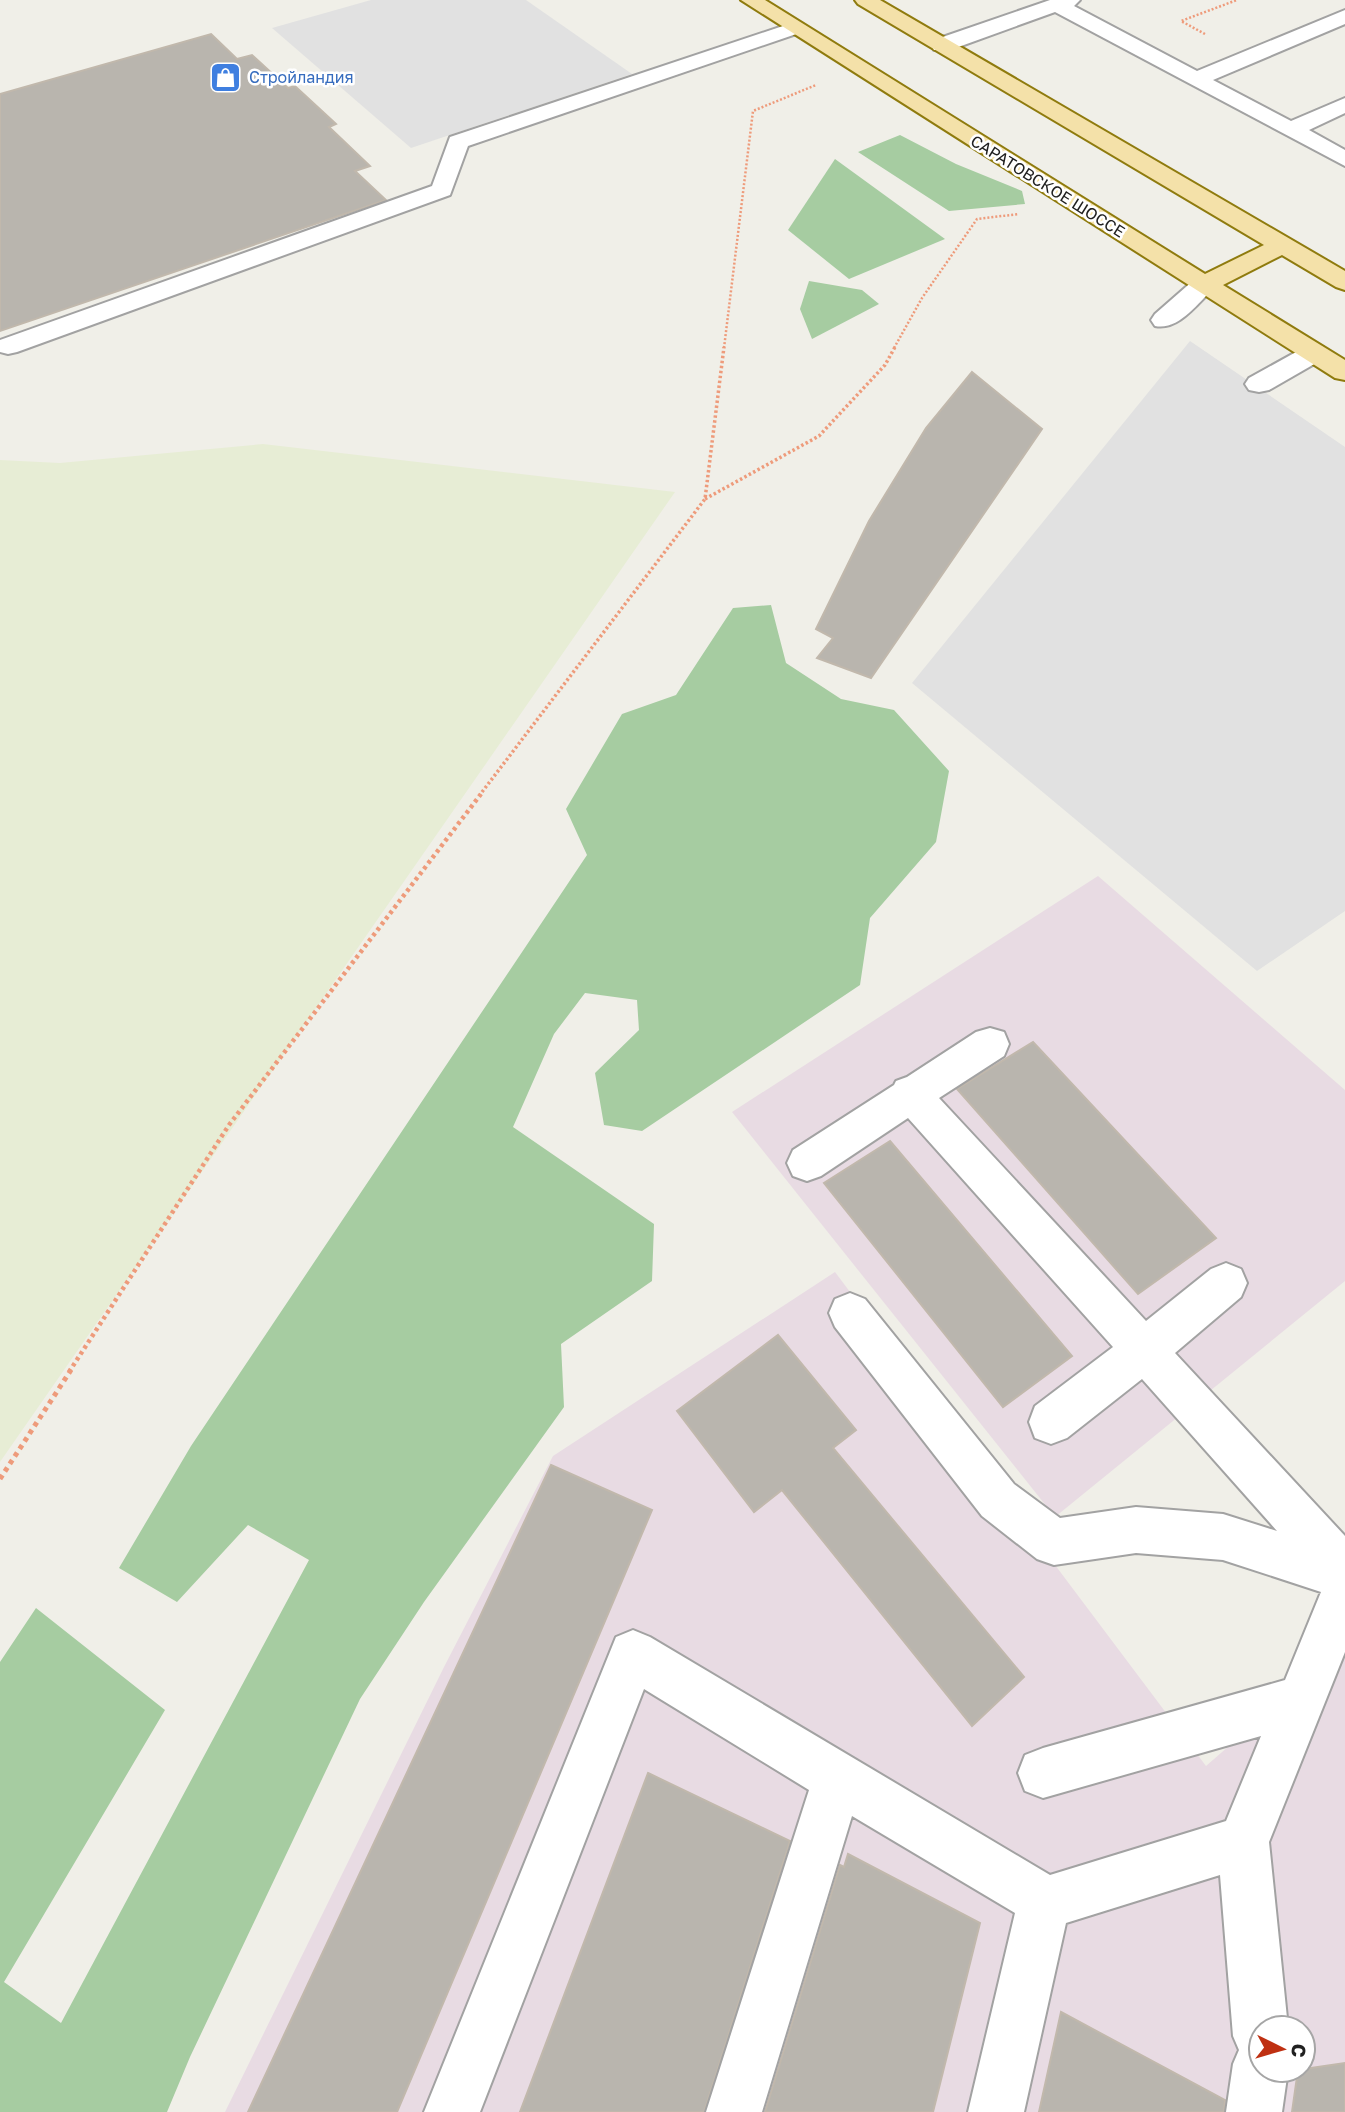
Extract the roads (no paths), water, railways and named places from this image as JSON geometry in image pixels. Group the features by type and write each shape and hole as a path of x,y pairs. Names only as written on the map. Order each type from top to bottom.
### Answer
{"main road":[{"name":"САРАТОВСКОЕ ШОССЕ","path":"751,0 1345,372"},
{"path":"865,0 1345,282"},
{"path":"1204,284 1282,246"}],"street":[{"path":"942,45 1063,2 1196,79 1345,159"},
{"path":"1196,79 1345,16"},
{"path":"8,346 442,190 458,142 794,28"},
{"path":"1291,130 1345,105"},
{"path":"1164,320 1204,284"},
{"path":"1259,384 1314,353"},
{"path":"807,1163 910,1093 990,1044"},
{"path":"910,1093 1345,1573"},
{"path":"1051,1422 1226,1283"},
{"path":"850,1312 998,1500 1054,1542 1136,1530 1223,1537 1345,1573"},
{"path":"1259,2014 1243,1842 1345,1593"},
{"path":"452,2112 633,1654 1048,1903"},
{"path":"1043,1773 1301,1700"},
{"path":"734,2112 838,1779"},
{"path":"996,2112 1044,1903 1243,1842"},
{"path":"1254,2112 1258,2084"}],"place":[{"name":"Стройландия","path":"226,77"}]}
